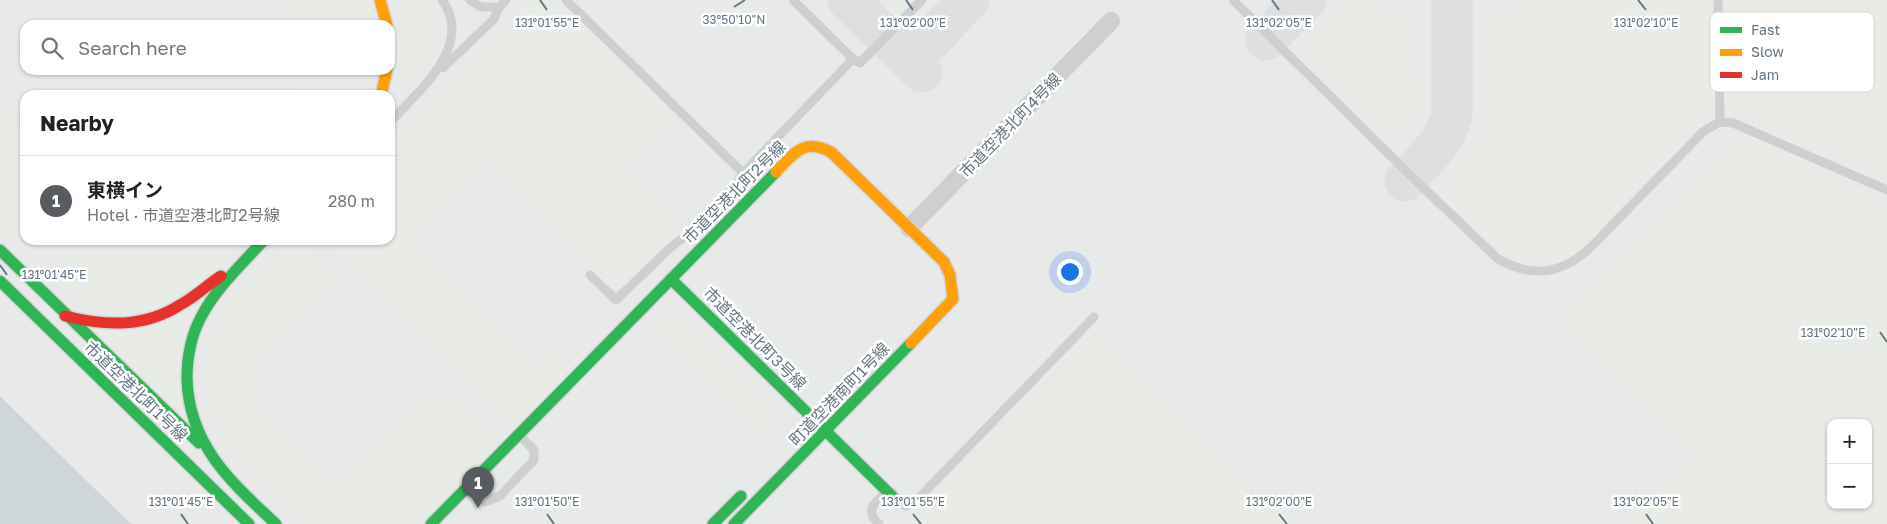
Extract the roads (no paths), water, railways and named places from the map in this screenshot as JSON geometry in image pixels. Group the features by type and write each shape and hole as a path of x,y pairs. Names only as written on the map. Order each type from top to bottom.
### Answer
{"street":[{"path":"380,0 386,20"},
{"name":"市道空港北町4号線","path":"909,228 1111,21"},
{"path":"382,90 386,75"},
{"name":"市道空港北町2号線","path":"431,524 795,152 804,146 822,147 830,152 944,262 952,280"},
{"name":"市道空港北町1号線","path":"260,245 204,312 193,337 187,361 186,387 190,412 197,434 206,450 224,473 276,524"},
{"path":"0,250 206,450"},
{"path":"0,267 39,304 67,317 113,325 154,318 172,310 246,260"},
{"name":"市道空港北町3号線","path":"671,279 898,502"},
{"path":"938,294 952,280"},
{"name":"町道空港南町1号線","path":"734,524 953,299 952,280"},
{"name":"市道空港北町1号線","path":"0,281 249,524"},
{"path":"714,524 747,489"}],"lane":[{"path":"433,77 443,62 450,38 450,17 442,0"},
{"path":"470,0 480,7 503,3"},
{"path":"566,0 743,173"},
{"path":"793,0 853,59 860,63 922,0"},
{"path":"1234,0 1416,182 1498,259 1512,267 1528,271 1550,270 1564,266 1588,250 1704,132 1720,122 1733,123 1887,190"},
{"path":"395,117 433,77 494,19 503,3"},
{"path":"590,275 616,300 670,248 689,233 736,184 743,173 853,59"},
{"path":"1720,92 1720,122"},
{"path":"898,502 906,506 914,503 1094,317"},
{"path":"468,486 485,502 500,496 534,460 534,450 518,434"},
{"path":"879,524 872,516 871,511 873,505 887,491"}],"place":[{"name":"東横イン","path":"478,508"}]}
